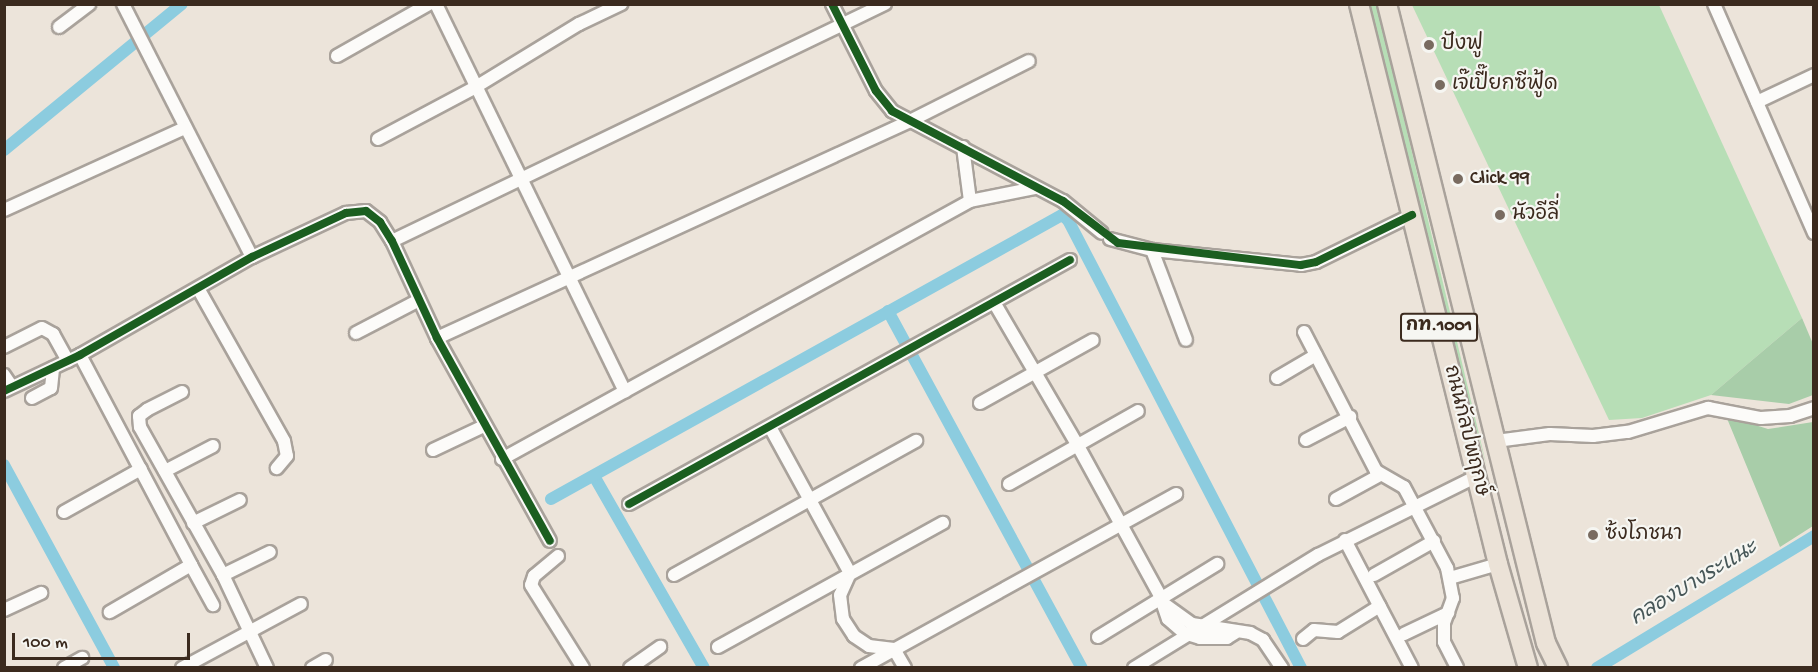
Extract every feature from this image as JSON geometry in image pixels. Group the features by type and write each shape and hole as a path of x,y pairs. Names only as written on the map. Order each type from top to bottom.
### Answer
{"main road":[{"name":"ถนนกัลปพฤกษ์","path":"1359,4 1498,564 1520,649 1528,668"},
{"name":"ถนนกัลปพฤกษ์","path":"1387,4 1546,643 1558,668"},
{"name":"ถนนกัลปพฤกษ์","path":"1546,643 1546,668"},
{"name":"ถนนกัลปพฤกษ์","path":"1520,649 1521,668"}],"street":[{"path":"58,27 88,4"},
{"path":"123,4 184,128 252,257"},
{"path":"337,56 429,4"},
{"path":"436,4 474,88 522,177 625,391"},
{"path":"378,139 474,88 579,24 621,4"},
{"path":"832,4 883,103 910,121 1063,201 1106,236 1152,250 1301,265 1316,262 1412,215"},
{"path":"392,242 522,177 885,4"},
{"path":"1714,4 1757,102 1808,203 1814,233"},
{"path":"437,338 570,275 910,121 1029,61"},
{"path":"1757,102 1814,75"},
{"path":"4,210 184,128"},
{"path":"963,147 970,201"},
{"path":"502,459 970,201 1035,188"},
{"path":"4,375 8,389 80,355 199,290 252,257 346,213 359,211 373,214 392,242 437,338 502,459 550,541"},
{"path":"1152,250 1186,340"},
{"path":"629,504 995,304 1070,260"},
{"path":"199,290 284,441 287,456 277,468"},
{"path":"356,333 419,300"},
{"path":"995,304 1078,446 1162,600 1168,619 1189,634 1214,639 1235,633 1250,633 1263,640 1281,667"},
{"path":"4,347 42,328 52,334 68,361"},
{"path":"1304,332 1380,475 1404,487 1416,504 1434,541 1450,578 1453,598 1448,613 1444,642 1457,668"},
{"path":"980,403 1093,340"},
{"path":"80,355 213,605"},
{"path":"1276,378 1317,355"},
{"path":"32,398 51,388 53,368"},
{"path":"182,392 139,416 145,436 223,575 252,631 267,668"},
{"path":"1496,441 1550,434 1593,436 1628,432 1708,408 1761,418 1790,416 1814,408"},
{"path":"1009,484 1138,411"},
{"path":"1306,440 1350,417"},
{"path":"433,450 484,426"},
{"path":"770,427 850,573"},
{"path":"674,575 916,441"},
{"path":"165,471 213,446"},
{"path":"64,512 141,469"},
{"path":"1336,499 1380,475"},
{"path":"1134,668 1271,582 1345,540 1477,476"},
{"path":"861,668 1023,576 1176,494"},
{"path":"193,523 240,500"},
{"path":"718,647 943,523"},
{"path":"1345,540 1409,666"},
{"path":"1374,575 1434,541"},
{"path":"223,575 270,552"},
{"path":"558,556 534,576 531,585 583,668"},
{"path":"1098,637 1162,600 1217,564"},
{"path":"1450,578 1498,564"},
{"path":"110,612 190,565"},
{"path":"850,573 840,594 843,619 854,636 869,646 894,649"},
{"path":"4,610 41,593"},
{"path":"1162,600 1186,621 1202,627 1223,627 1235,633"},
{"path":"182,668 301,604"},
{"path":"1304,639 1314,630 1338,632 1380,606"},
{"path":"1404,634 1448,613"},
{"path":"630,668 660,647"},
{"path":"894,649 904,668"},
{"path":"64,668 82,658"},
{"path":"312,668 326,660"}],"green space":[{"path":"1370,5 1377,5 1487,468 1437,283"},
{"path":"1412,5 1659,5 1802,318 1711,395 1642,418 1609,420"},
{"path":"1802,318 1813,344 1813,395 1789,404 1711,395"},
{"path":"1726,416 1768,429 1813,422 1813,526 1780,547"}],"waterway":[{"path":"4,150 182,4"},
{"path":"551,499 1062,215 1068,220 1301,668"},
{"path":"888,311 1082,668"},
{"path":"4,465 114,668"},
{"path":"594,476 704,668"},
{"name":"คลองบางระแนะ","path":"1597,668 1814,536"}],"cycle path":[{"path":"832,4 876,91 892,111 1063,201 1118,243 1301,265 1316,262 1412,215"},
{"path":"4,391 80,355 252,257 346,213 366,211 380,222 392,241 437,338 550,541"},
{"path":"629,504 1070,260"}],"place":[{"name":"ปังฟู","path":"1429,45"},
{"name":"เจ๊เปี๊ยกซีฟู้ด","path":"1440,85"},
{"name":"Click 99","path":"1458,179"},
{"name":"นัวอีลี่","path":"1500,215"},
{"name":"ซ้งโภชนา","path":"1593,535"}]}
